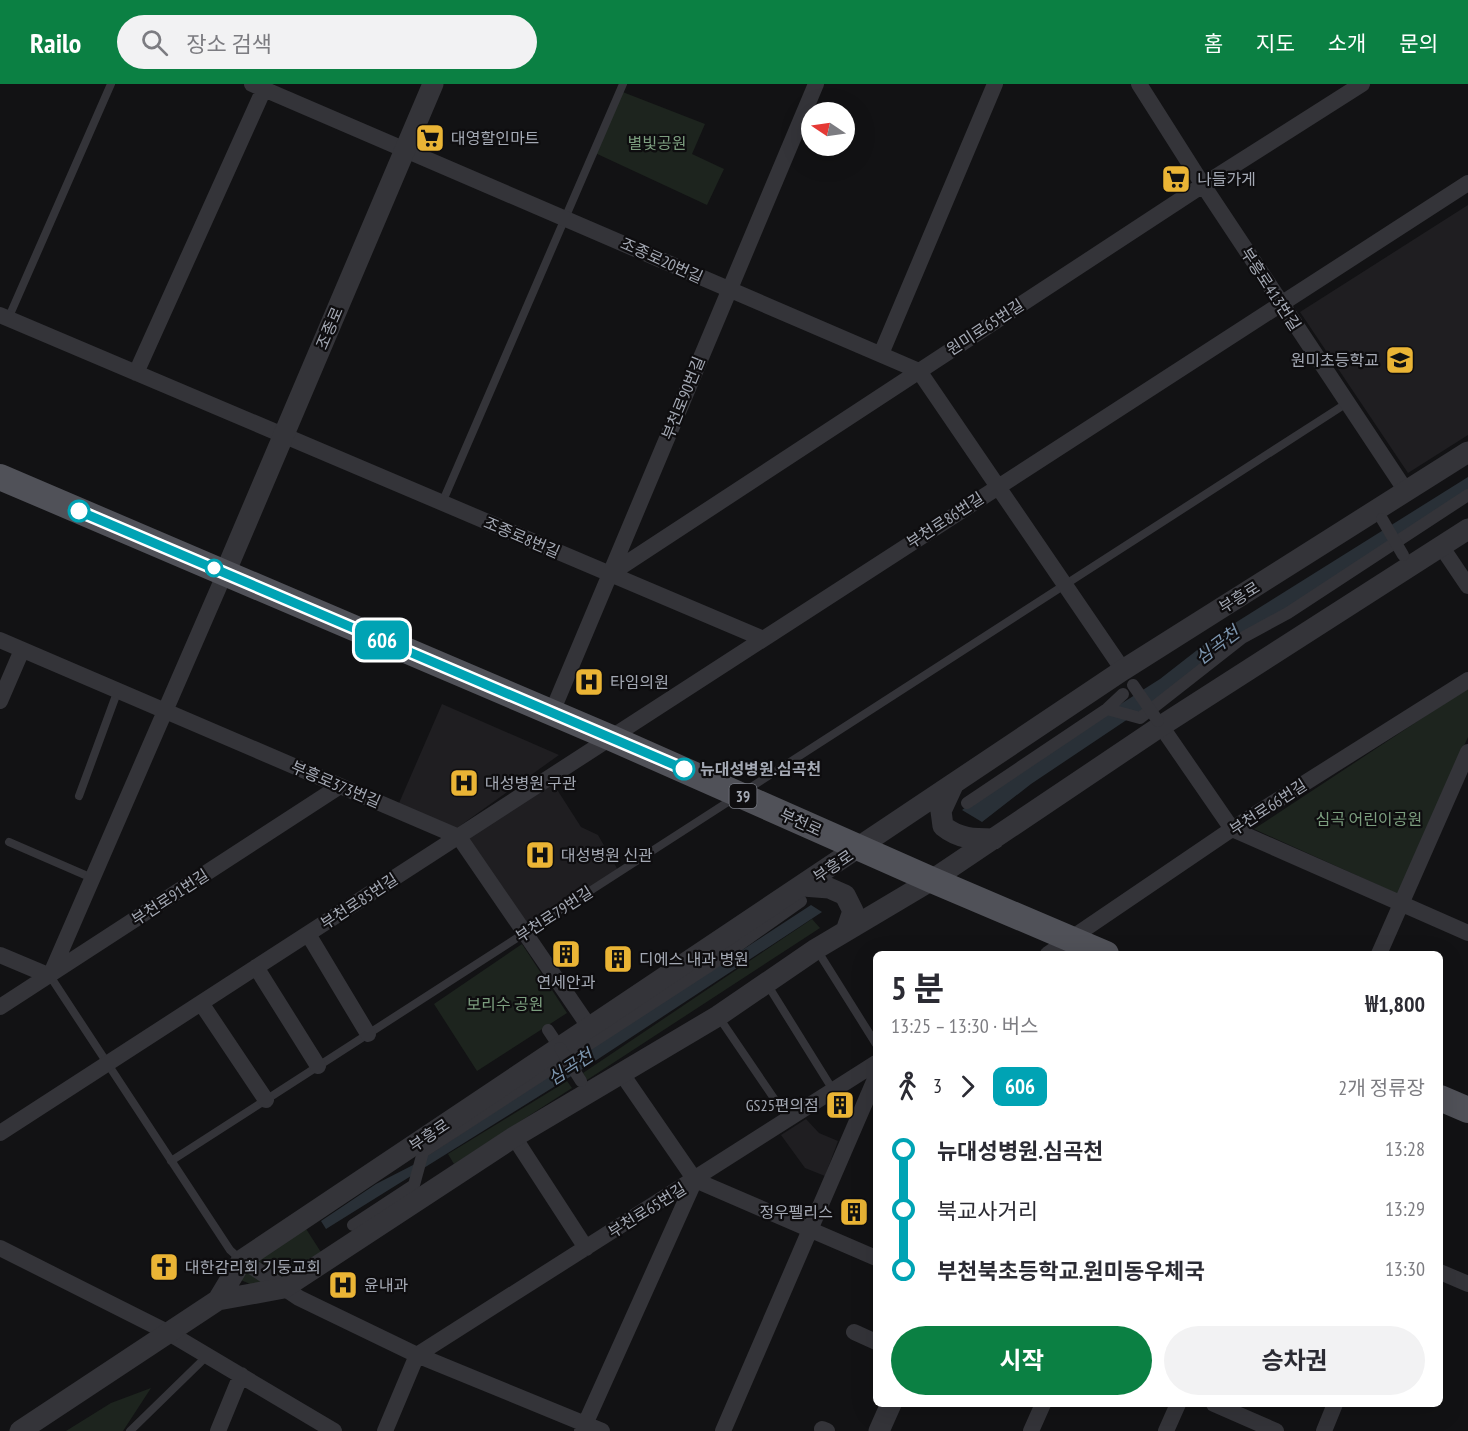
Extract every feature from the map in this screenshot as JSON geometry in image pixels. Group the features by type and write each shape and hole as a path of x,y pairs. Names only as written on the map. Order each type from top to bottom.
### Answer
{"main road":[{"name":"부천로","path":"0,477 609,736 1088,948"},
{"path":"1443,1099 1468,1110"}],"street":[{"name":"조종로","path":"225,573 433,84"},
{"name":"부천로90번길","path":"552,712 816,84"},
{"path":"881,354 994,84"},
{"name":"부흥로413번길","path":"1139,84 1203,185 1406,491"},
{"name":"원미로65번길","path":"610,574 1203,185 1362,84"},
{"name":"조종로20번길","path":"258,86 918,371"},
{"path":"136,373 258,86"},
{"name":"부천로86번길","path":"609,736 1468,183"},
{"name":"조종로8번길","path":"4,317 761,638"},
{"path":"918,371 1232,829 1468,933"},
{"name":"부흥로","path":"218,1300 242,1260 562,1050 590,1028 802,894 860,848 1123,670 1380,514 1406,491 1468,452"},
{"path":"1107,709 1140,718 1160,699 1242,638 1288,613 1468,495"},
{"path":"1380,514 1406,561"},
{"name":"부흥로","path":"20,1431 218,1300 284,1288 514,1137 585,1087 622,1074 718,1016 816,949 932,880 994,839 1406,561 1441,546 1468,529"},
{"path":"1441,546 1468,586"},
{"path":"0,955 50,976 163,710 225,573"},
{"name":"부흥로373번길","path":"0,640 459,837"},
{"path":"0,701 22,650"},
{"name":"부천로66번길","path":"1088,948 1232,829 1468,680"},
{"path":"967,803 1107,709 1123,694"},
{"name":"부천로85번길","path":"0,1133 459,837 609,736"},
{"path":"1379,951 1468,752"},
{"path":"953,785 941,811 943,826 955,835 994,839"},
{"name":"부천로91번길","path":"0,1007 340,786"},
{"path":"459,837 590,1028"},
{"path":"353,1225 414,1185 423,1152 708,967 802,894 829,888 845,895 853,911 846,932"},
{"path":"308,934 368,1034"},
{"path":"1068,951 1088,948"},
{"path":"256,967 318,1066"},
{"path":"201,1003 266,1100"},
{"path":"548,1030 585,1087"},
{"path":"441,1141 465,1118 562,1050"},
{"name":"부천로65번길","path":"417,1355 873,1065"},
{"path":"622,1074 695,1180 873,1257"},
{"path":"723,1431 873,1084"},
{"path":"514,1137 586,1248"},
{"path":"584,1427 695,1180"},
{"path":"0,1248 169,1333 334,1431"},
{"path":"242,1260 284,1288 417,1355 584,1427 602,1431"},
{"path":"1443,1273 1468,1284"},
{"path":"854,1332 873,1341"},
{"path":"385,1431 417,1355"},
{"path":"218,1431 241,1375"},
{"path":"879,1431 890,1407"},
{"path":"1031,1431 1042,1407"},
{"path":"1166,1431 1177,1407"},
{"path":"1221,1407 1276,1431"},
{"path":"1324,1431 1334,1407"}],"lane":[{"path":"4,317 111,84"},
{"path":"442,503 623,84"},
{"name":"부천로79번길","path":"171,1161 1347,404"},
{"path":"79,796 118,690"},
{"path":"9,842 92,878"},
{"path":"816,949 873,1039"},
{"path":"50,976 230,1250 242,1260"},
{"path":"766,983 833,1090"},
{"path":"718,1016 788,1119"},
{"path":"130,1431 208,1355"}],"shaded area":[{"name":"원미초등학교","path":"1468,205 1468,435 1408,473 1300,312"},
{"name":"대성병원 구관","path":"442,704 559,755 450,833 396,810"},
{"name":"대성병원 신관","path":"549,777 581,827 598,835 619,872 526,932 459,837"},
{"path":"806,1119 819,1133 838,1141 825,1176 805,1168 781,1135"}],"green space":[{"name":"별빛공원","path":"620,91 705,124 692,154 724,169 707,205 593,152"},
{"name":"심곡 어린이공원","path":"1468,688 1468,737 1398,894 1254,829"},
{"path":"812,919 820,928 587,1080 583,1073"},
{"name":"보리수 공원","path":"522,944 567,1013 477,1071 434,1004"},
{"path":"567,1081 572,1088 454,1164 448,1154"},
{"path":"301,1221 326,1260 267,1291 236,1278"},
{"path":"151,1388 123,1431 66,1431 111,1403"}],"water":[{"name":"심곡천","path":"1468,477 1468,491 1031,784 982,822 962,810 1006,777 1160,679 1219,633"},
{"name":"심곡천","path":"811,905 822,912 589,1065 326,1229 321,1221 376,1184 415,1164"}],"bus line":[{"name":"606","path":"79,511 684,769"}],"place":[{"name":"대영할인마트","path":"430,138"},
{"name":"나들가게","path":"1176,179"},
{"name":"원미초등학교","path":"1400,360"},
{"name":"타임의원","path":"589,682"},
{"name":"뉴대성병원.심곡천","path":"684,769"},
{"name":"대성병원 구관","path":"464,783"},
{"name":"대성병원 신관","path":"540,855"},
{"name":"연세안과","path":"566,954"},
{"name":"디에스 내과 병원","path":"618,959"},
{"name":"GS25편의점","path":"840,1105"},
{"name":"정우펠리스","path":"854,1212"},
{"name":"대한감리회 기둥교회","path":"164,1267"},
{"name":"윤내과","path":"343,1285"}]}
